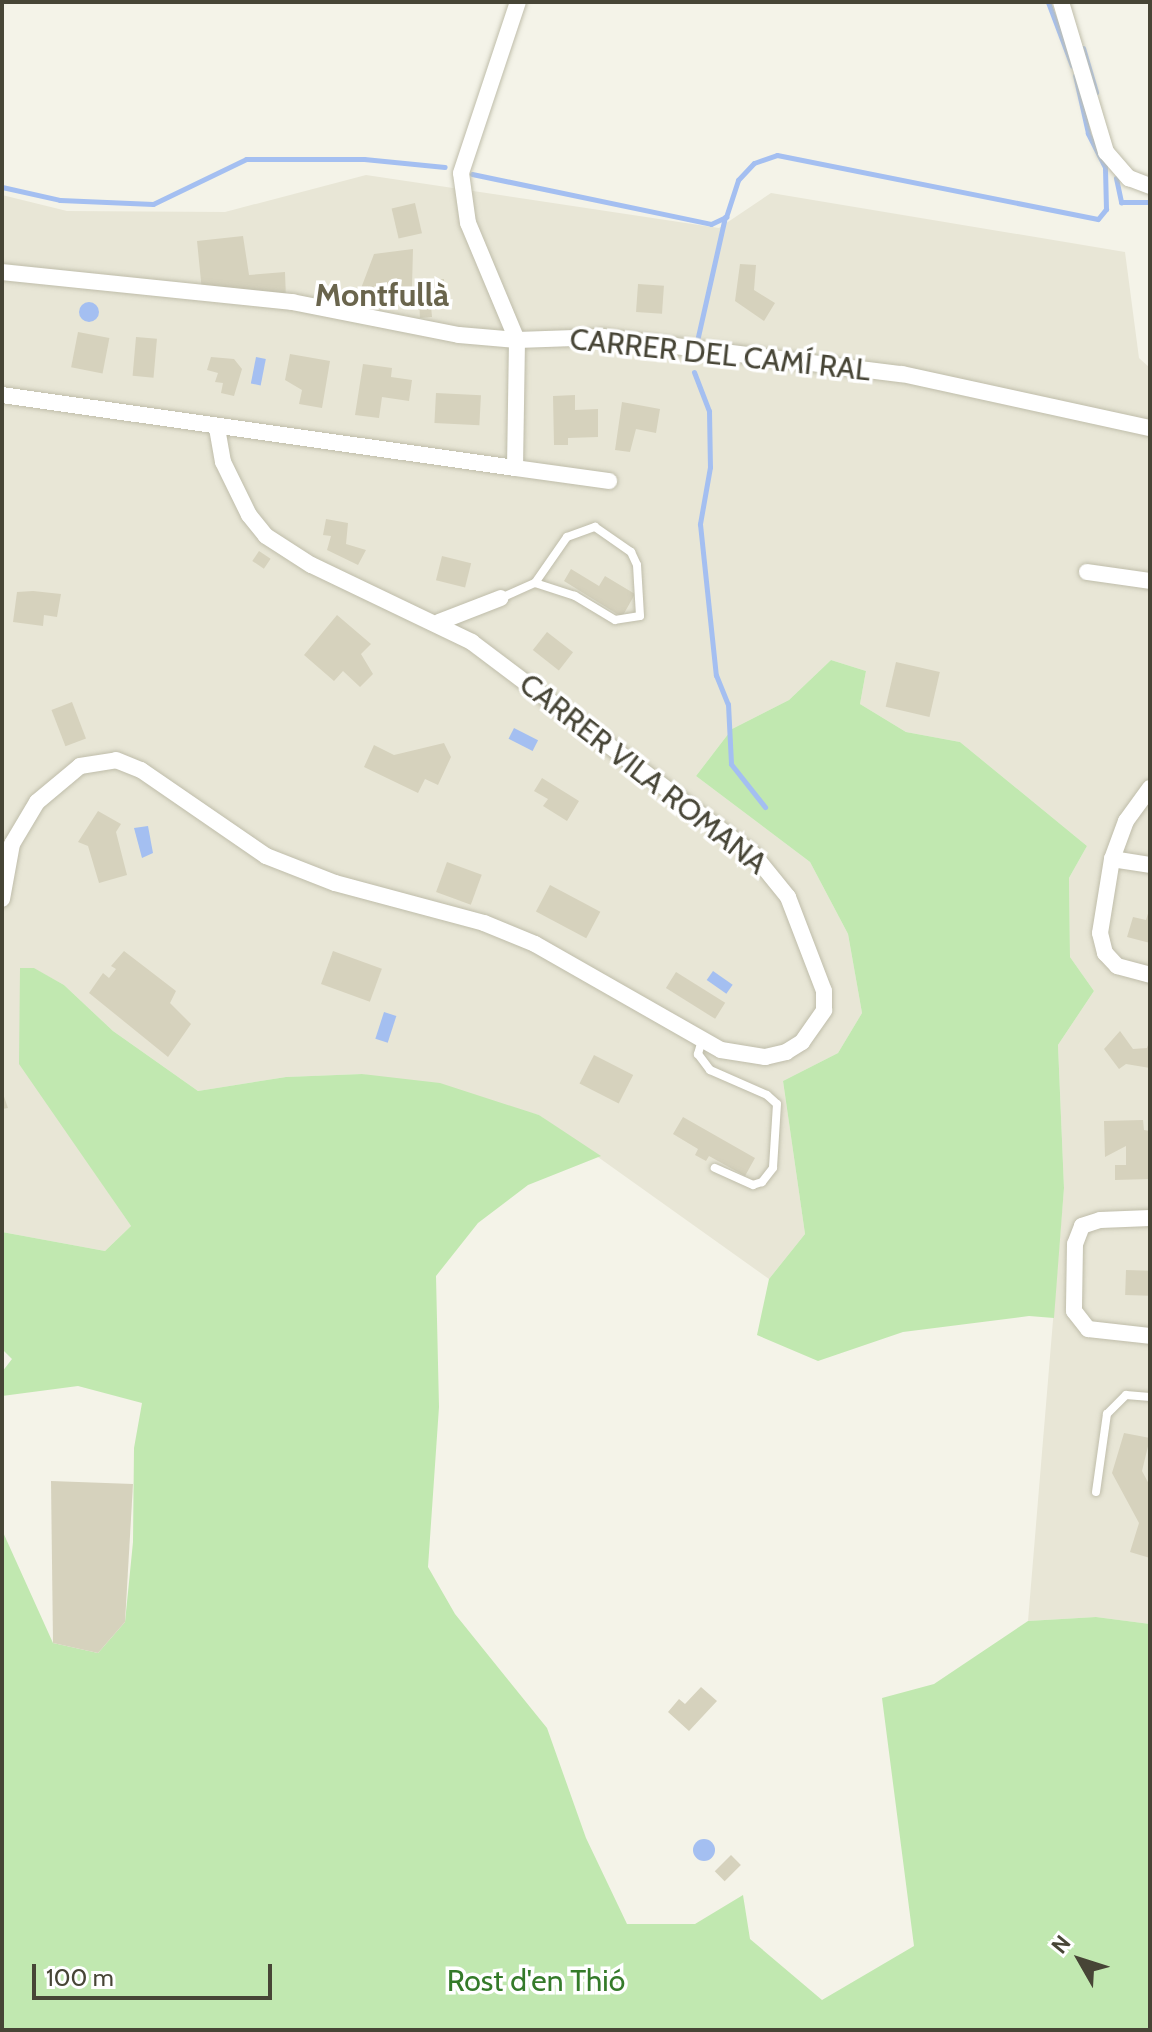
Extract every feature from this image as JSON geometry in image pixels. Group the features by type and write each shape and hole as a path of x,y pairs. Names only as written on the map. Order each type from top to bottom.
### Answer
{"street":[{"path":"515,468 517,340 468,223 461,173 518,2"},
{"path":"1061,2 1106,152 1129,178 1150,186"},
{"name":"CARRER DEL CAMÍ RAL","path":"2,272 292,302 459,335 517,340 603,337 902,374 1150,428"},
{"path":"2,395 217,429 609,481"},
{"name":"CARRER VILA ROMANA","path":"2,899 12,844 37,802 80,766 116,760 141,770 266,856 335,883 484,923 535,944 702,1040 744,1056 765,1057 786,1052 816,1026 824,991 781,886 728,834 439,622 337,578 266,536 249,515 223,462 217,429"},
{"path":"1087,572 1150,581"},
{"path":"439,622 501,598"},
{"path":"1150,788 1126,821 1112,859 1100,933 1105,953 1117,966 1150,975"},
{"path":"1112,859 1150,865"},
{"path":"1150,1218 1100,1220 1082,1226 1075,1244 1074,1311 1088,1329 1150,1336"}],"lane":[{"path":"501,598 535,583 567,537 595,527 631,552 637,565 640,616 615,620 575,596 535,583"},
{"path":"702,1040 698,1054 710,1070 767,1095 777,1104 773,1168 762,1182 753,1185 715,1168"},
{"path":"1096,1492 1107,1414 1126,1395 1150,1397"}],"shaded area":[{"path":"366,175 719,228 771,193 1125,252 1139,358 1150,368 1150,1624 1096,1617 1028,1621 1064,1188 1058,1045 1094,991 1070,957 1069,878 1087,846 960,742 906,732 860,704 866,671 831,660 789,700 732,729 696,776 810,862 848,934 862,1013 838,1053 783,1081 805,1234 769,1279 539,1115 362,1074 286,1077 198,1091 113,1031 64,985 33,968 20,968 93,1170 131,1226 105,1251 2,1232 2,195 67,211 225,212"}],"green space":[{"path":"831,660 866,671 860,704 906,732 960,742 1087,846 1069,878 1070,957 1094,991 1058,1045 1064,1188 1054,1318 1029,1316 903,1332 818,1361 757,1335 769,1279 805,1234 783,1081 838,1053 862,1013 848,934 810,862 696,776 732,729 789,700"},
{"name":"Rost d'en Thió","path":"20,968 34,968 64,985 113,1031 198,1091 286,1077 362,1074 440,1083 539,1115 601,1156 528,1185 478,1223 436,1276 439,1407 428,1567 455,1614 547,1728 586,1838 627,1924 695,1924 743,1895 750,1939 822,2000 914,1946 882,1698 934,1684 1028,1621 1096,1617 1150,1624 1150,2030 2,2030 2,1530 53,1643 98,1653 125,1622 133,1542 134,1448 142,1403 78,1386 2,1396 2,1372 12,1359 2,1349 2,1232 105,1251 131,1226 19,1064"}],"water":[{"path":"89,302 96,305 99,312 96,319 89,322 82,319 79,312 82,305"},
{"path":"256,357 266,359 261,385 251,384"},
{"path":"514,728 538,740 533,751 509,739"},
{"path":"148,826 153,853 142,858 134,828"},
{"path":"713,971 733,985 726,994 707,980"},
{"path":"384,1012 396,1016 388,1043 375,1039"},
{"path":"704,1839 712,1842 715,1850 712,1858 704,1861 696,1858 693,1850 696,1842"}],"building":[{"path":"415,203 422,233 399,239 392,208"},
{"path":"243,236 249,275 285,272 286,299 202,291 197,241"},
{"path":"413,249 412,287 406,296 393,292 390,299 360,291 374,254"},
{"path":"740,264 756,265 754,290 775,303 764,321 735,301"},
{"path":"444,279 445,305 431,306 432,317 420,318 418,280"},
{"path":"638,284 664,286 662,314 636,312"},
{"path":"78,332 109,338 103,373 71,367"},
{"path":"136,337 157,339 154,378 133,376"},
{"path":"290,354 330,361 322,408 299,404 302,390 285,380"},
{"path":"211,357 234,359 242,369 234,396 221,393 223,383 215,382 218,373 207,370"},
{"path":"363,364 392,368 391,377 412,380 409,401 382,397 379,418 355,415"},
{"path":"436,393 481,395 479,425 434,423"},
{"path":"575,395 575,410 598,409 598,437 568,438 568,445 554,445 553,396"},
{"path":"622,402 660,409 656,433 636,429 630,452 615,450"},
{"path":"326,519 348,523 346,544 366,550 358,565 327,550 331,536 323,535"},
{"path":"259,551 271,559 264,569 252,561"},
{"path":"442,556 471,563 465,588 436,580"},
{"path":"571,569 599,586 605,576 635,594 622,617 564,581"},
{"path":"17,592 61,594 57,617 44,615 43,626 13,622"},
{"path":"337,615 371,644 361,654 373,674 360,687 343,671 334,681 304,655"},
{"path":"547,632 573,652 559,670 533,650"},
{"path":"896,662 940,672 929,717 886,707"},
{"path":"72,702 86,738 65,746 51,710"},
{"path":"444,743 451,757 438,785 425,779 418,793 364,767 374,745 394,755"},
{"path":"542,778 579,801 567,821 543,806 548,799 534,791"},
{"path":"98,811 121,824 116,832 127,875 99,883 88,846 78,842"},
{"path":"447,862 482,875 471,905 436,892"},
{"path":"550,885 600,912 586,938 536,911"},
{"path":"1150,907 1150,943 1127,937 1133,917 1146,920"},
{"path":"124,951 176,991 170,1003 191,1024 168,1057 89,993 103,973 109,978 116,969 111,966"},
{"path":"333,951 382,969 370,1002 321,984"},
{"path":"676,972 725,1003 715,1019 666,988"},
{"path":"1120,1031 1133,1049 1147,1048 1150,1039 1150,1068 1126,1064 1119,1069 1104,1049"},
{"path":"594,1055 633,1075 619,1103 579,1084"},
{"path":"2,1091 8,1108 2,1109"},
{"path":"683,1117 755,1158 745,1176 709,1156 706,1161 695,1155 698,1149 673,1134"},
{"path":"1143,1120 1144,1130 1150,1131 1150,1179 1115,1180 1115,1165 1126,1165 1126,1146 1105,1157 1104,1121"},
{"path":"1126,1270 1150,1271 1149,1296 1125,1295"},
{"path":"1124,1433 1150,1438 1142,1471 1150,1486 1150,1558 1130,1552 1139,1523 1112,1473"},
{"path":"51,1481 133,1484 125,1622 98,1653 53,1643"},
{"path":"701,1687 717,1701 689,1731 668,1712 679,1699 685,1704"},
{"path":"731,1855 741,1865 725,1881 715,1871"}],"waterway":[{"path":"1048,2 1072,66"},
{"path":"1083,48 1096,92"},
{"path":"472,174 711,224 726,217 738,180 754,163 777,155 1098,219 1106,209 1105,167 1088,133 1075,75"},
{"path":"2,187 60,200 153,204 246,159 364,159 445,167"},
{"path":"1116,178 1121,202 1150,202"},
{"path":"697,341 725,217"},
{"path":"694,372 709,411 710,467 700,524 716,675 728,704 731,764 765,807"}],"district":[{"name":"Montfullà","path":"382,295"}]}
